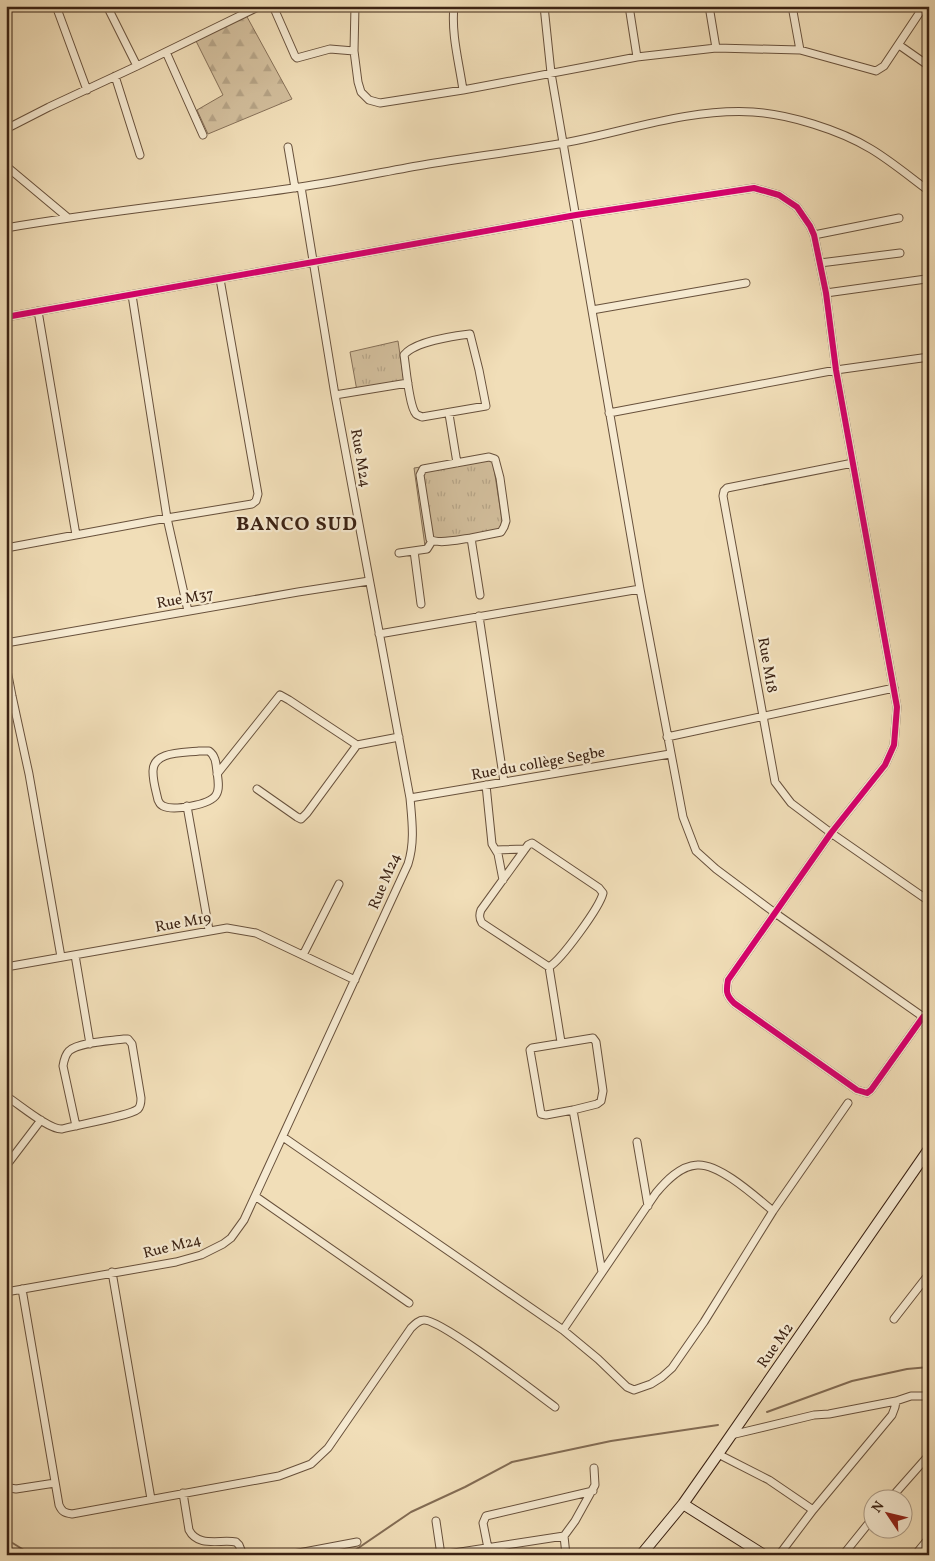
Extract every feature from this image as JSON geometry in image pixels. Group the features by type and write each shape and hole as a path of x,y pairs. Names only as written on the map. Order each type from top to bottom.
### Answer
{"street":[{"path":"56,6 87,90"},
{"path":"107,6 137,66"},
{"path":"6,129 260,6"},
{"path":"273,6 297,58 330,49 354,51"},
{"path":"355,6 354,51 361,92 369,100 380,103 463,90 637,57 716,48 800,50 876,71 884,66 924,6"},
{"path":"454,6 454,32 463,90"},
{"path":"6,317 576,215 754,188 779,194 798,207 814,235 826,294 836,370 897,707 894,745 885,765 831,833 775,913 728,980 726,990 728,997 734,1003 857,1090 867,1093 926,1019 775,913 716,869 696,851 683,817 609,413 592,310 576,215 564,144 551,73 544,6"},
{"path":"629,6 637,57"},
{"path":"709,6 716,48"},
{"path":"792,6 800,50"},
{"path":"899,45 929,66"},
{"path":"166,52 203,135"},
{"path":"115,76 140,154"},
{"path":"6,228 67,218 298,188 425,165 564,144 693,114 721,112 753,112 777,115 824,127 869,148 929,191"},
{"name":"Rue M24","path":"6,1292 176,1262 214,1249 231,1238 238,1229 255,1196 283,1137 410,855 413,837 410,798 335,395 313,263 288,146"},
{"path":"6,166 67,218"},
{"path":"814,235 899,218"},
{"path":"820,263 900,253"},
{"path":"6,548 252,504 256,501 258,494 220,279"},
{"path":"826,294 926,280"},
{"path":"592,310 746,283"},
{"path":"132,295 167,518 188,611"},
{"path":"38,312 76,535"},
{"path":"470,334 486,406 449,414 422,417 416,414 413,409 404,355 408,350 426,343 470,334"},
{"path":"609,413 836,370 929,357"},
{"path":"335,395 408,383"},
{"path":"449,414 457,463"},
{"path":"399,553 429,548 432,541 430,539 420,475 423,469 489,457 494,458 500,478 506,521 501,532 470,538 432,541"},
{"name":"Rue M18","path":"853,463 728,488 724,491 723,496 775,782 791,803 929,901"},
{"path":"470,538 480,595"},
{"path":"414,551 421,604"},
{"name":"Rue M37","path":"6,644 369,581"},
{"path":"379,634 640,589"},
{"path":"479,616 504,782"},
{"path":"6,665 29,774 61,957"},
{"path":"667,737 894,688"},
{"path":"217,774 280,695 357,745"},
{"path":"257,789 301,819 308,813 357,745 398,737"},
{"path":"199,750 209,751 215,759 217,774 217,795 212,800 187,806 164,807 158,800 153,772 159,758 166,755 199,750"},
{"name":"Rue du collège Segbe","path":"410,798 670,754"},
{"path":"486,785 492,844 498,854 503,880"},
{"path":"187,806 209,930"},
{"path":"549,967 568,948 603,893 599,888 535,844 530,843 479,914 482,923 549,967 561,1042"},
{"path":"496,850 525,849"},
{"path":"303,955 339,884"},
{"name":"Rue M19","path":"6,967 227,928 256,933 355,980"},
{"path":"75,955 90,1044"},
{"path":"593,1038 596,1042 603,1096 598,1104 573,1110 546,1115 541,1114 530,1050 561,1042 593,1038"},
{"path":"6,1096 41,1120 58,1129 76,1126 133,1111 141,1103 130,1041 124,1039 90,1044 74,1048 68,1052 64,1062 76,1126"},
{"path":"283,1137 562,1330 598,1359 627,1387 634,1390 651,1384 667,1373 677,1360 704,1322 773,1211 848,1103"},
{"path":"573,1110 602,1272"},
{"path":"6,1166 41,1120"},
{"path":"637,1142 648,1206"},
{"name":"Rue M2","path":"641,1555 683,1504 927,1155"},
{"path":"562,1330 648,1206 665,1183 676,1173 697,1165 716,1169 773,1211"},
{"path":"255,1196 408,1303"},
{"path":"112,1272 151,1499"},
{"path":"894,1319 927,1279"},
{"path":"22,1289 59,1505 62,1511 67,1514 279,1476 312,1464 328,1448 412,1328 423,1320 430,1321 439,1326 486,1356 555,1407"},
{"path":"731,1435 814,1415 829,1414 912,1396 929,1396"},
{"path":"779,1555 813,1510 892,1415 896,1401"},
{"path":"718,1454 770,1480 813,1510"},
{"path":"900,1488 929,1454"},
{"path":"566,1555 564,1536 593,1491 596,1480 594,1468"},
{"path":"8,1489 55,1483"},
{"path":"488,1548 484,1523 486,1516 593,1491"},
{"path":"183,1494 192,1535 201,1541 236,1542 243,1555"},
{"path":"683,1504 760,1554"},
{"path":"436,1521 441,1555 564,1536"},
{"path":"843,1555 862,1531"},
{"path":"915,1555 929,1538"},
{"path":"288,1555 357,1542"}],"green space":[{"path":"246,15 292,99 208,134 197,110 223,95 196,41"},
{"path":"398,341 404,382 357,391 350,352"},
{"path":"492,456 504,533 425,546 414,468"}],"waterway":[{"path":"767,1412 852,1381 907,1369 929,1367"},
{"path":"348,1555 411,1512 465,1487 512,1462 611,1441 718,1425"},
{"path":"6,1539 32,1555"}],"cycle path":[{"path":"6,317 576,215 754,188 779,195 797,207 814,235 826,293 836,370 897,707 894,745 885,765 831,833 728,980 727,993 734,1003 857,1090 867,1093 923,1017"}],"district":[{"name":"BANCO SUD","path":"297,523"}]}
